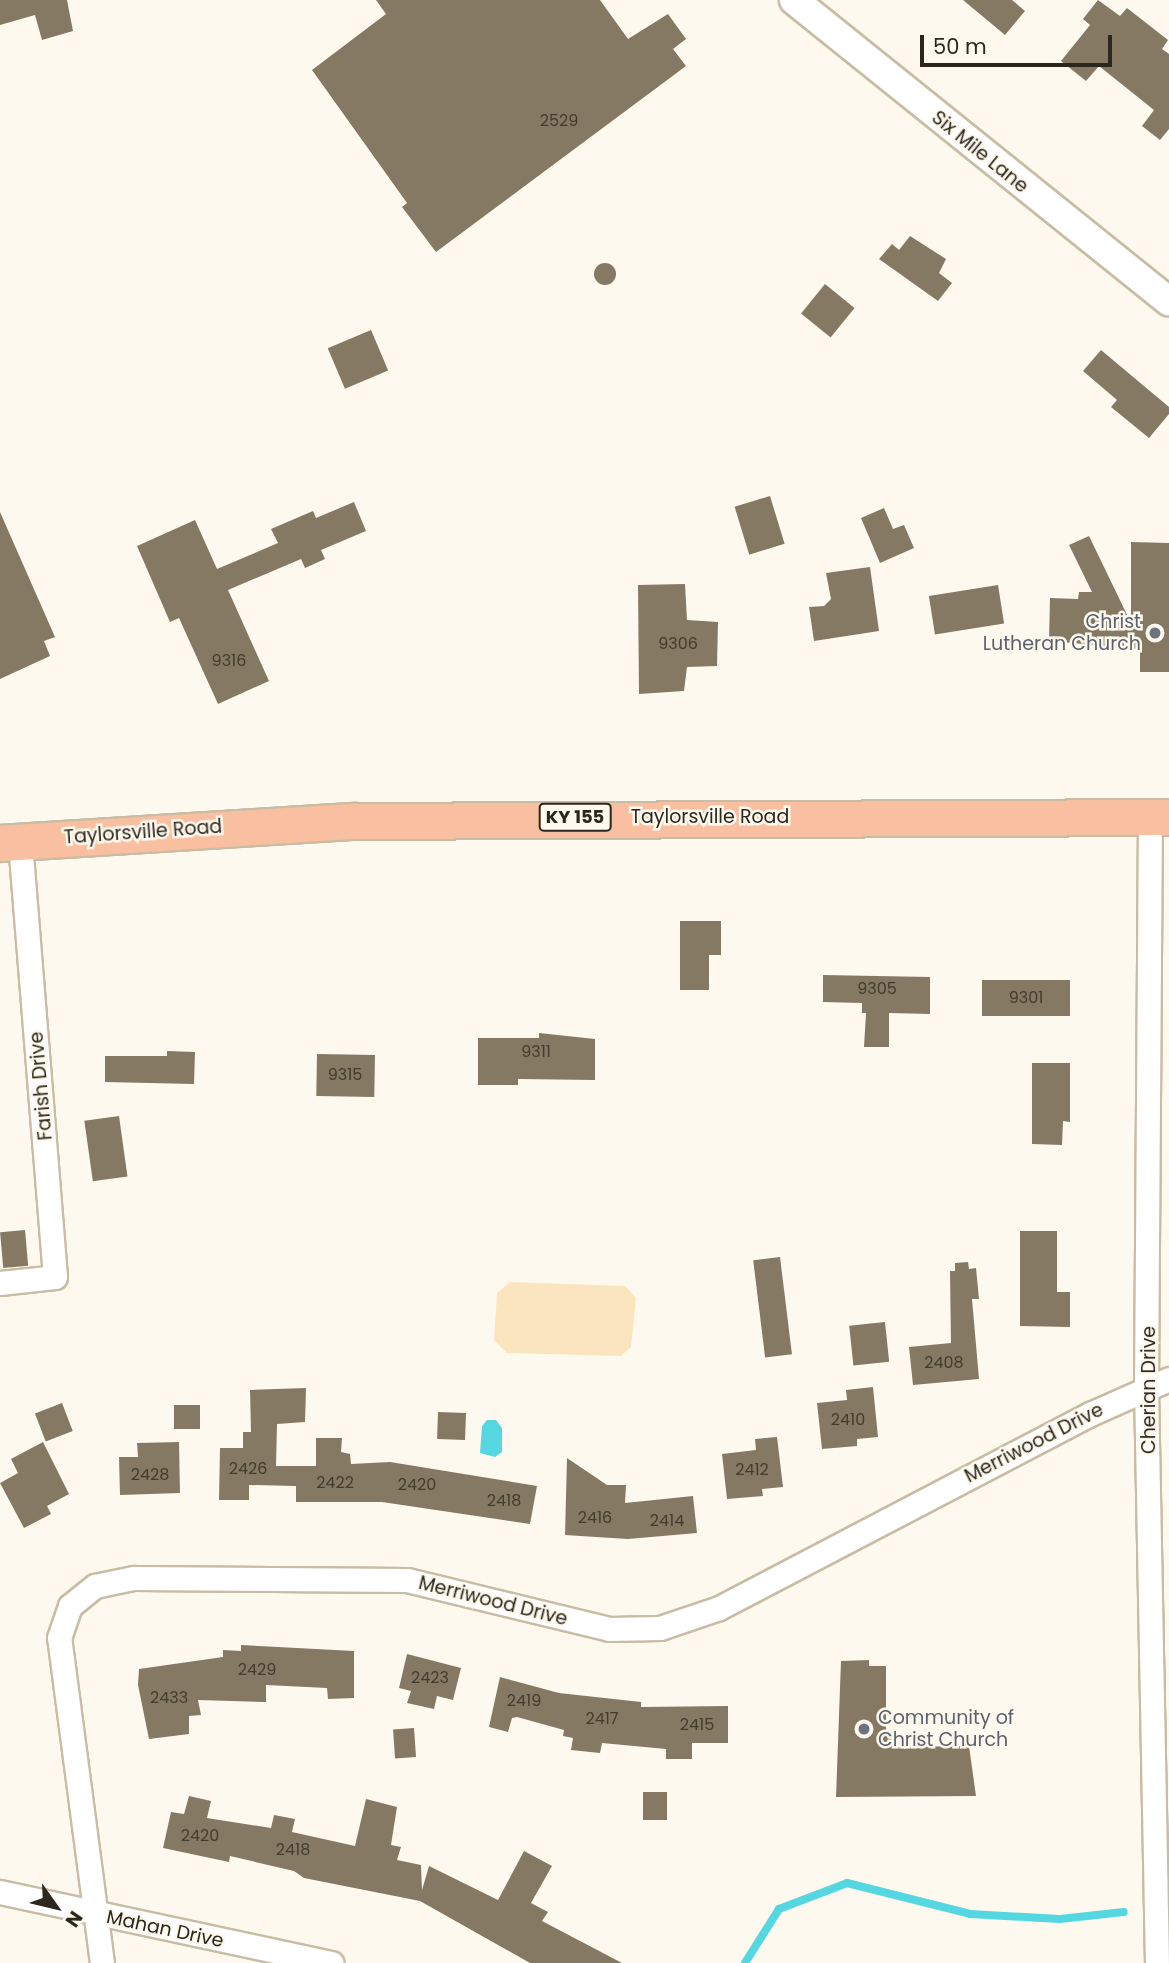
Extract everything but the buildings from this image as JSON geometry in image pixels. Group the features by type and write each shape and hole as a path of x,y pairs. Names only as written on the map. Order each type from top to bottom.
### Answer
{"main road":[{"name":"Taylorsville Road","path":"10,842 353,821 1159,817"}],"street":[{"name":"Six Mile Lane","path":"794,0 1169,302"},
{"name":"Cherian Drive","path":"1157,1963 1146,1387 1159,817"},
{"name":"Farish Drive","path":"0,1283 55,1277 10,842"},
{"name":"Merriwood Drive","path":"102,1963 59,1638 70,1606 95,1586 134,1578 407,1580 609,1629 660,1628 719,1608 1146,1387 1169,1379"},
{"name":"Mahan Drive","path":"0,1892 65,1903 95,1914 331,1963"}],"shaded area":[{"path":"510,1282 625,1286 636,1298 631,1347 621,1356 507,1353 494,1340 497,1293"}],"water":[{"path":"487,1420 496,1420 502,1428 502,1452 495,1457 480,1453 482,1426"}],"waterway":[{"path":"745,1963 779,1909 847,1883 970,1914 1060,1919 1124,1912"}],"place":[{"name":"Christ Lutheran Church","path":"1155,633"},
{"name":"Community of Christ Church","path":"864,1729"}]}
